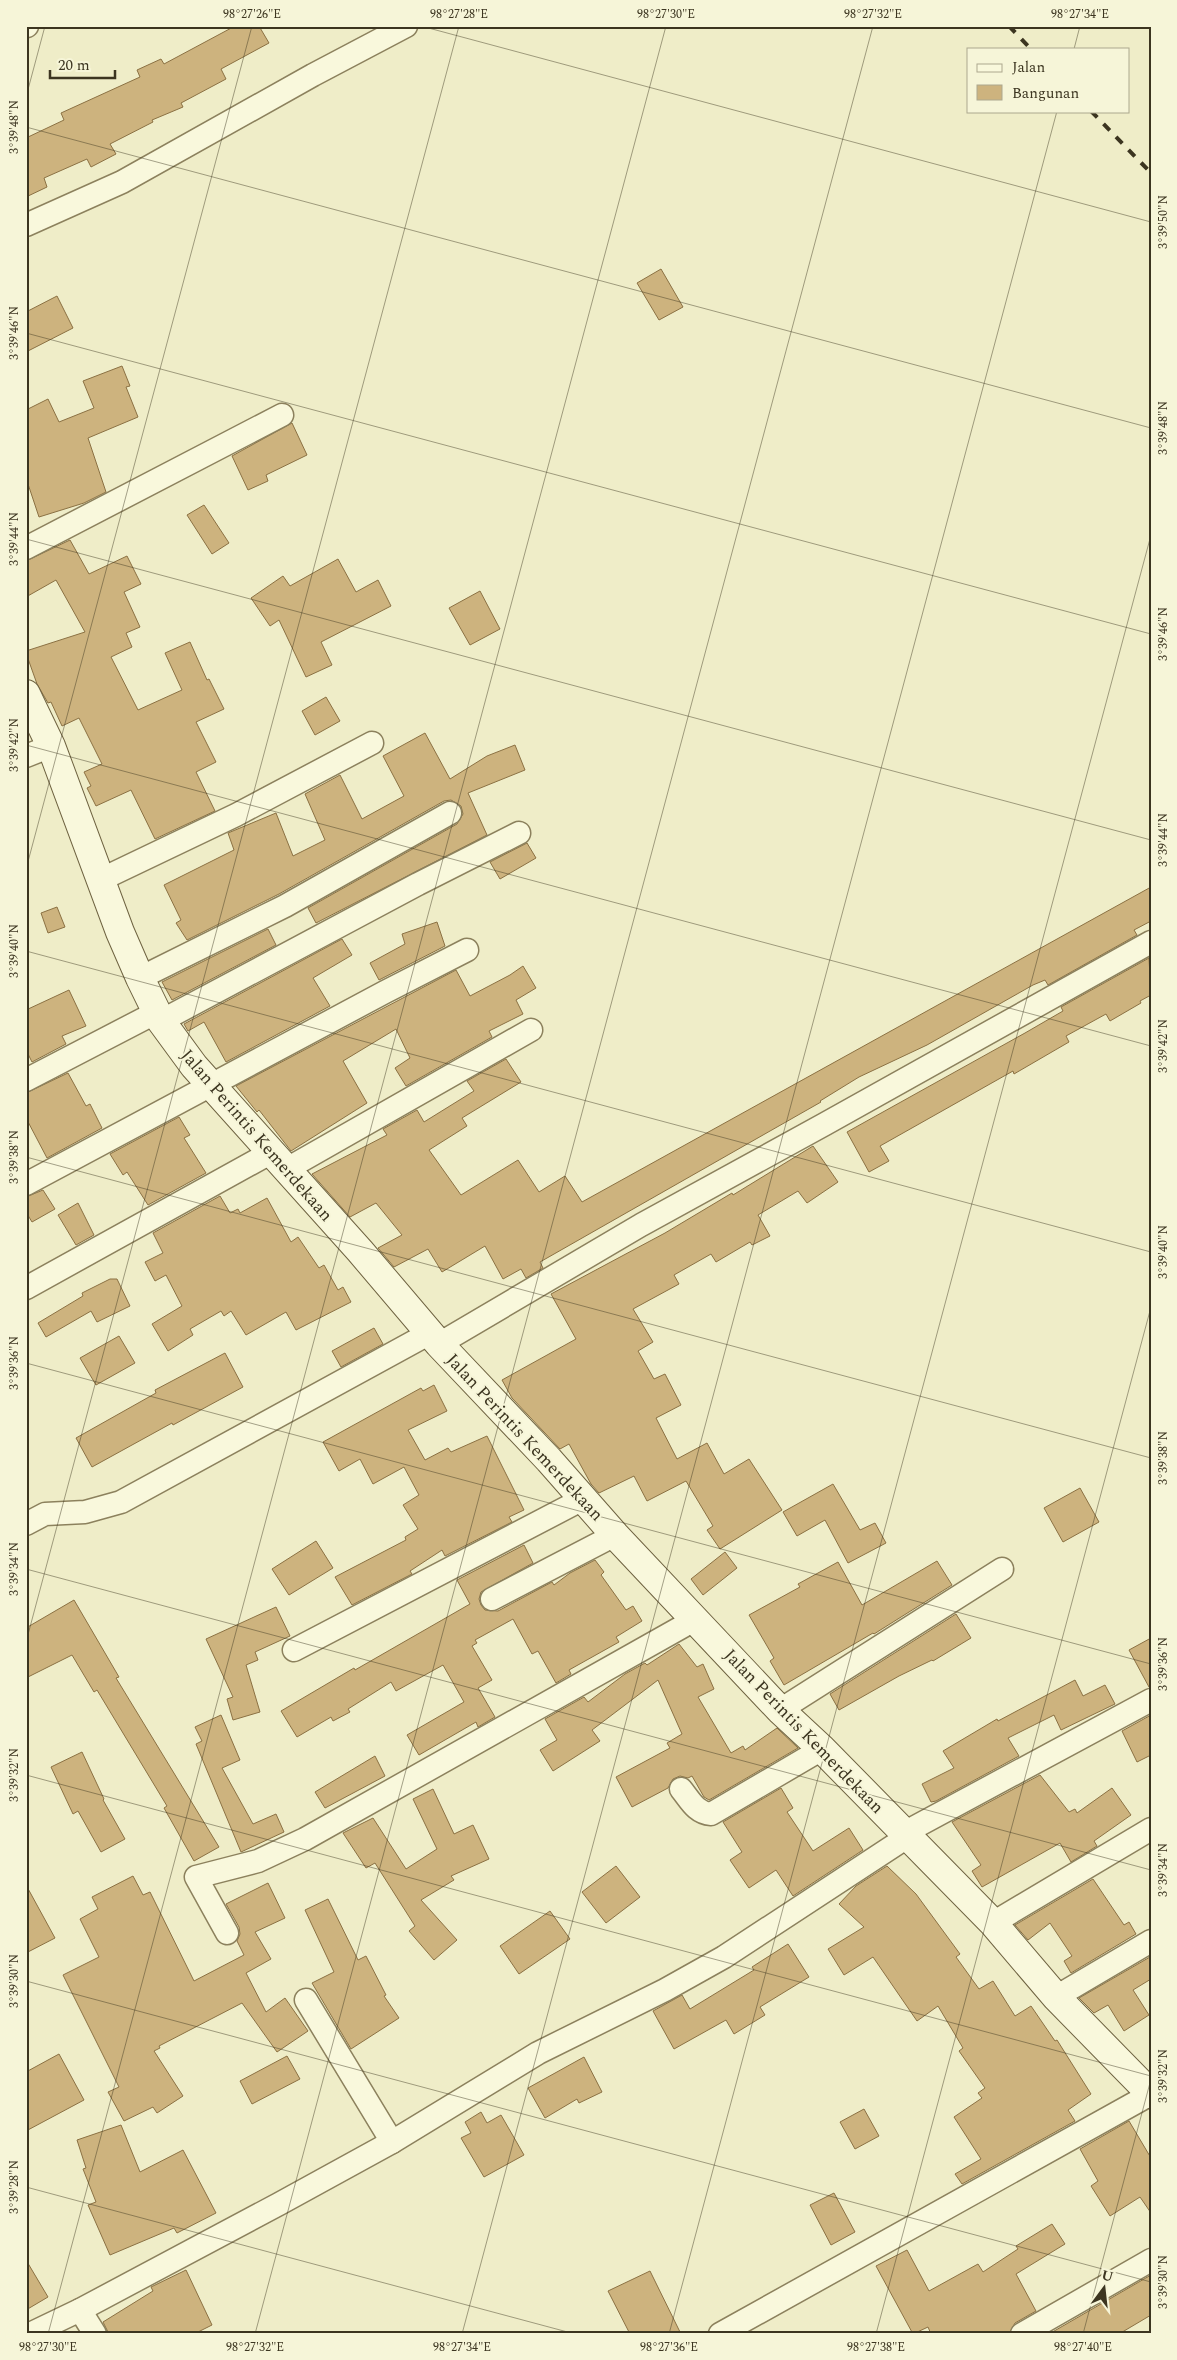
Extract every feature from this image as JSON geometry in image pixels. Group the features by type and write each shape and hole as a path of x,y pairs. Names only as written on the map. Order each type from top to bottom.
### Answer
{"street":[{"path":"26,226 122,182 313,75 406,26"},
{"path":"26,548 282,416"},
{"name":"Jalan Perintis Kemerdekaan","path":"26,694 51,746 100,880 140,978 159,1016 210,1086 277,1162 360,1251 434,1339 615,1534 780,1710 993,1923 1056,1997 1151,2094"},
{"path":"100,880 236,815 372,743"},
{"path":"26,756 51,746"},
{"path":"140,978 284,906 450,813"},
{"path":"26,1080 159,1016 518,833"},
{"path":"26,1524 45,1514 85,1512 121,1502 434,1339 1151,942"},
{"path":"26,1184 467,950"},
{"path":"26,1288 277,1162 531,1030"},
{"path":"294,1650 584,1499"},
{"path":"492,1599 615,1534"},
{"path":"780,1710 1002,1570"},
{"path":"227,1933 196,1877 258,1861 292,1845 696,1619"},
{"path":"30,2334 80,2310 392,2142 538,2053 665,1990 724,1958 906,1835 1151,1700"},
{"path":"681,1789 698,1810 704,1814 711,1814 822,1750"},
{"path":"993,1923 1151,1829"},
{"path":"1056,1997 1151,1941"},
{"path":"306,2000 392,2142"},
{"path":"720,2334 1151,2094"},
{"path":"1022,2334 1151,2260"},
{"path":"80,2310 95,2334"}],"building":[{"path":"235,26 259,26 269,43 221,69 226,79 181,103 183,107 152,120 153,122 110,144 116,154 91,167 87,159 44,178 47,187 26,197 26,138 64,120 61,113 140,77 137,70 161,59 164,64"},
{"path":"661,269 683,307 659,320 637,283"},
{"path":"57,296 73,328 26,352 26,312"},
{"path":"122,366 130,386 126,387 138,417 88,438 106,492 84,503 39,517 26,478 26,410 48,399 59,422 94,408 83,381"},
{"path":"292,423 307,455 266,475 268,481 248,490 232,456"},
{"path":"204,505 229,543 212,554 187,515"},
{"path":"70,540 89,574 127,556 141,584 124,592 140,627 126,633 132,647 111,657 138,710 182,690 165,653 190,642 207,680 209,679 224,709 196,722 216,762 196,772 215,811 155,839 131,790 96,806 87,788 91,786 84,772 102,764 79,718 62,726 51,702 48,703 37,684 26,653 26,651 85,632 56,580 26,597 26,561"},
{"path":"338,559 356,592 378,580 391,606 321,642 332,665 306,677 279,620 270,626 251,598 283,576 290,586"},
{"path":"480,591 500,629 470,645 449,608"},
{"path":"326,697 340,721 315,735 302,711"},
{"path":"425,733 450,779 487,756 515,745 525,770 468,793 487,835 316,923 308,908 457,824 463,814 461,806 451,800 444,801 279,894 187,940 176,923 181,920 164,885 234,850 228,833 276,813 293,856 325,840 305,794 340,775 362,819 404,796 383,756"},
{"path":"527,843 536,858 500,879 490,862"},
{"path":"1151,887 1151,921 1134,930 1137,935 1048,985 1045,980 1033,985 927,1045 859,1077 821,1102 540,1262 543,1268 526,1278 521,1269 503,1279 485,1246 442,1272 428,1249 394,1267 378,1248 402,1235 376,1203 350,1217 312,1174 387,1135 383,1129 417,1110 424,1122 474,1091 467,1081 506,1059 521,1082 462,1118 467,1126 429,1150 461,1195 518,1160 539,1192 565,1176 582,1202"},
{"path":"57,907 65,927 48,933 41,913"},
{"path":"437,922 445,946 379,980 370,963 405,944 402,934"},
{"path":"268,929 276,945 172,1000 162,982"},
{"path":"342,939 352,955 313,978 330,1006 226,1062 204,1022 188,1031 184,1024"},
{"path":"1149,958 1151,995 1140,1001 1141,1003 1110,1021 1106,1014 1066,1036 1069,1042 1014,1074 1013,1071 880,1146 889,1161 869,1172 847,1132 1025,1033 1063,1011 1061,1007"},
{"path":"523,966 536,988 516,1000 523,1014 489,1031 492,1037 406,1086 395,1068 410,1058 396,1029 343,1061 367,1103 291,1151 259,1110 257,1112 236,1086 456,970 470,996"},
{"path":"69,990 86,1026 62,1036 66,1044 32,1062 26,1050 26,1010"},
{"path":"68,1073 86,1106 90,1104 102,1128 47,1158 26,1118 26,1093"},
{"path":"179,1117 190,1135 184,1138 206,1173 148,1205 127,1172 123,1175 110,1154"},
{"path":"813,1146 838,1182 807,1203 798,1191 758,1215 770,1236 752,1245 750,1242 716,1262 711,1254 674,1275 679,1284 633,1309 653,1342 638,1351 654,1379 665,1374 681,1405 656,1418 677,1459 707,1443 724,1474 749,1459 782,1510 720,1549 707,1530 713,1526 686,1481 647,1501 634,1476 599,1493 591,1484 569,1444 560,1449 512,1398 502,1380 576,1339 551,1294 665,1233 732,1193 733,1195"},
{"path":"43,1190 55,1209 32,1222 26,1212 26,1197"},
{"path":"220,1196 230,1213 238,1209 240,1213 267,1198 291,1242 298,1237 319,1268 324,1265 338,1290 343,1287 351,1302 296,1330 286,1312 246,1335 231,1311 224,1316 221,1311 190,1329 193,1335 168,1351 152,1324 182,1306 166,1275 155,1281 145,1262 163,1253 153,1233"},
{"path":"78,1203 94,1235 76,1245 58,1215"},
{"path":"110,1279 117,1279 130,1306 97,1322 91,1311 46,1337 38,1323 83,1296 82,1293"},
{"path":"374,1328 383,1344 341,1367 332,1351"},
{"path":"119,1336 135,1363 96,1385 80,1358"},
{"path":"225,1353 243,1387 92,1467 76,1438 156,1393 155,1390"},
{"path":"434,1385 447,1411 408,1430 425,1460 448,1448 451,1452 487,1436 524,1510 509,1517 512,1522 445,1556 442,1550 410,1571 412,1574 352,1605 335,1577 406,1540 405,1537 418,1529 403,1505 419,1495 404,1467 373,1484 360,1459 339,1471 323,1442 421,1388 423,1391"},
{"path":"833,1484 860,1530 875,1523 886,1543 848,1563 825,1520 797,1536 783,1512"},
{"path":"1080,1488 1099,1522 1063,1542 1044,1508"},
{"path":"316,1541 333,1568 289,1595 272,1569"},
{"path":"524,1545 533,1563 481,1592 479,1599 485,1610 498,1611 552,1582 554,1585 570,1573 595,1560 604,1572 601,1575 626,1610 633,1606 642,1621 616,1637 619,1642 569,1670 571,1674 556,1683 538,1651 532,1654 513,1619 475,1640 477,1643 472,1646 492,1680 478,1688 495,1717 478,1727 476,1722 419,1755 407,1735 464,1702 443,1665 396,1691 391,1682 348,1709 350,1712 333,1721 331,1717 297,1737 281,1711 470,1604 457,1580"},
{"path":"725,1552 737,1568 703,1595 691,1579"},
{"path":"937,1561 952,1585 874,1634 784,1685 770,1661 774,1658 749,1615 800,1587 798,1584 838,1562 862,1605"},
{"path":"74,1600 119,1677 116,1678 219,1847 194,1861 164,1808 167,1806 97,1690 94,1692 72,1655 26,1678 26,1628"},
{"path":"276,1607 290,1636 255,1652 258,1660 246,1665 260,1712 233,1720 227,1699 233,1697 206,1639"},
{"path":"956,1614 971,1638 933,1661 899,1676 839,1710 830,1694"},
{"path":"1151,1638 1151,1687 1149,1687 1129,1650"},
{"path":"679,1644 697,1667 703,1664 714,1689 698,1697 731,1753 743,1746 745,1750 777,1728 798,1748 709,1800 704,1797 692,1776 688,1778 680,1776 673,1779 668,1788 632,1807 616,1777 670,1748 667,1743 682,1734 658,1680 592,1730 600,1741 553,1771 540,1750 557,1740 545,1719 584,1697 588,1702 625,1674 645,1663 647,1665"},
{"path":"1075,1680 1083,1696 1105,1685 1115,1704 1061,1730 1054,1715 1008,1738 1019,1756 931,1802 922,1784 954,1768 943,1751 997,1719 998,1721"},
{"path":"221,1715 240,1760 222,1768 253,1824 276,1814 284,1832 241,1852 196,1744 202,1741 195,1727"},
{"path":"1151,1715 1151,1755 1137,1762 1122,1731"},
{"path":"82,1752 103,1800 125,1839 101,1852 78,1811 73,1814 51,1767"},
{"path":"375,1756 385,1776 325,1808 315,1792"},
{"path":"1040,1775 1069,1812 1075,1809 1077,1813 1112,1788 1131,1815 1094,1841 1097,1846 1071,1862 1060,1843 982,1887 972,1871 981,1865 952,1822"},
{"path":"781,1788 793,1808 787,1812 813,1851 849,1828 863,1850 793,1896 776,1870 749,1888 730,1860 742,1852 723,1822"},
{"path":"433,1789 454,1834 473,1825 489,1859 451,1876 454,1880 421,1900 457,1940 434,1960 409,1931 415,1926 375,1863 366,1868 343,1833 373,1818 406,1869 437,1849 413,1799"},
{"path":"616,1866 640,1897 606,1923 582,1892"},
{"path":"887,1866 916,1894 960,1954 956,1957 979,1989 993,1981 1015,2016 1031,2006 1055,2041 1057,2040 1091,2094 1068,2110 1075,2121 962,2184 955,2174 981,2159 954,2117 982,2098 978,2093 985,2088 959,2051 963,2048 938,2006 917,2021 873,1957 844,1975 828,1949 864,1927 839,1904 856,1886"},
{"path":"133,1876 143,1895 150,1892 194,1981 244,1955 237,1941 240,1934 239,1927 226,1904 268,1883 285,1918 255,1932 271,1959 246,1973 266,2012 285,1998 308,2031 277,2052 242,2003 159,2046 160,2048 154,2051 183,2096 157,2113 153,2107 124,2121 108,2092 119,2087 63,1975 99,1957 80,1919 98,1909 92,1897"},
{"path":"1093,1879 1124,1925 1129,1922 1136,1934 1071,1973 1064,1961 1072,1956 1050,1923 1028,1940 1015,1925"},
{"path":"26,1885 55,1938 26,1953"},
{"path":"328,1899 358,1960 366,1956 386,1995 384,1996 399,2018 351,2049 312,1983 334,1972 305,1910"},
{"path":"550,1911 570,1939 519,1974 500,1946"},
{"path":"788,1944 809,1977 760,2007 765,2015 734,2034 726,2020 674,2049 653,2011 682,1995 690,2009 754,1970 752,1967"},
{"path":"1150,1957 1151,1979 1133,1990 1149,2015 1124,2031 1108,2005 1094,2013 1079,1998"},
{"path":"59,2054 84,2100 26,2131 26,2072"},
{"path":"287,2056 300,2079 252,2104 240,2081"},
{"path":"584,2057 602,2092 579,2103 577,2099 545,2118 528,2088"},
{"path":"864,2109 879,2136 855,2149 840,2122"},
{"path":"481,2112 487,2123 501,2115 524,2155 484,2177 461,2138 471,2133 465,2122"},
{"path":"1129,2121 1151,2158 1151,2213 1140,2197 1110,2216 1091,2186 1098,2181 1080,2149"},
{"path":"121,2125 140,2172 183,2150 216,2213 177,2233 174,2228 110,2255 88,2205 96,2202 83,2169 86,2168 77,2140"},
{"path":"834,2193 855,2232 831,2245 810,2205"},
{"path":"1052,2224 1065,2244 1016,2274 1036,2311 1015,2323 1009,2334 931,2334 928,2327 913,2334 876,2266 907,2250 929,2291 978,2264 983,2272 1018,2249 1016,2246"},
{"path":"26,2260 48,2297 26,2310"},
{"path":"186,2270 212,2325 194,2334 109,2334 103,2322 153,2291 151,2287"},
{"path":"650,2271 681,2334 630,2334 608,2291"},
{"path":"1151,2275 1151,2315 1119,2334 1049,2334"}],"railway":[{"path":"1009,26 1030,48"},
{"path":"1092,112 1151,173"}]}
